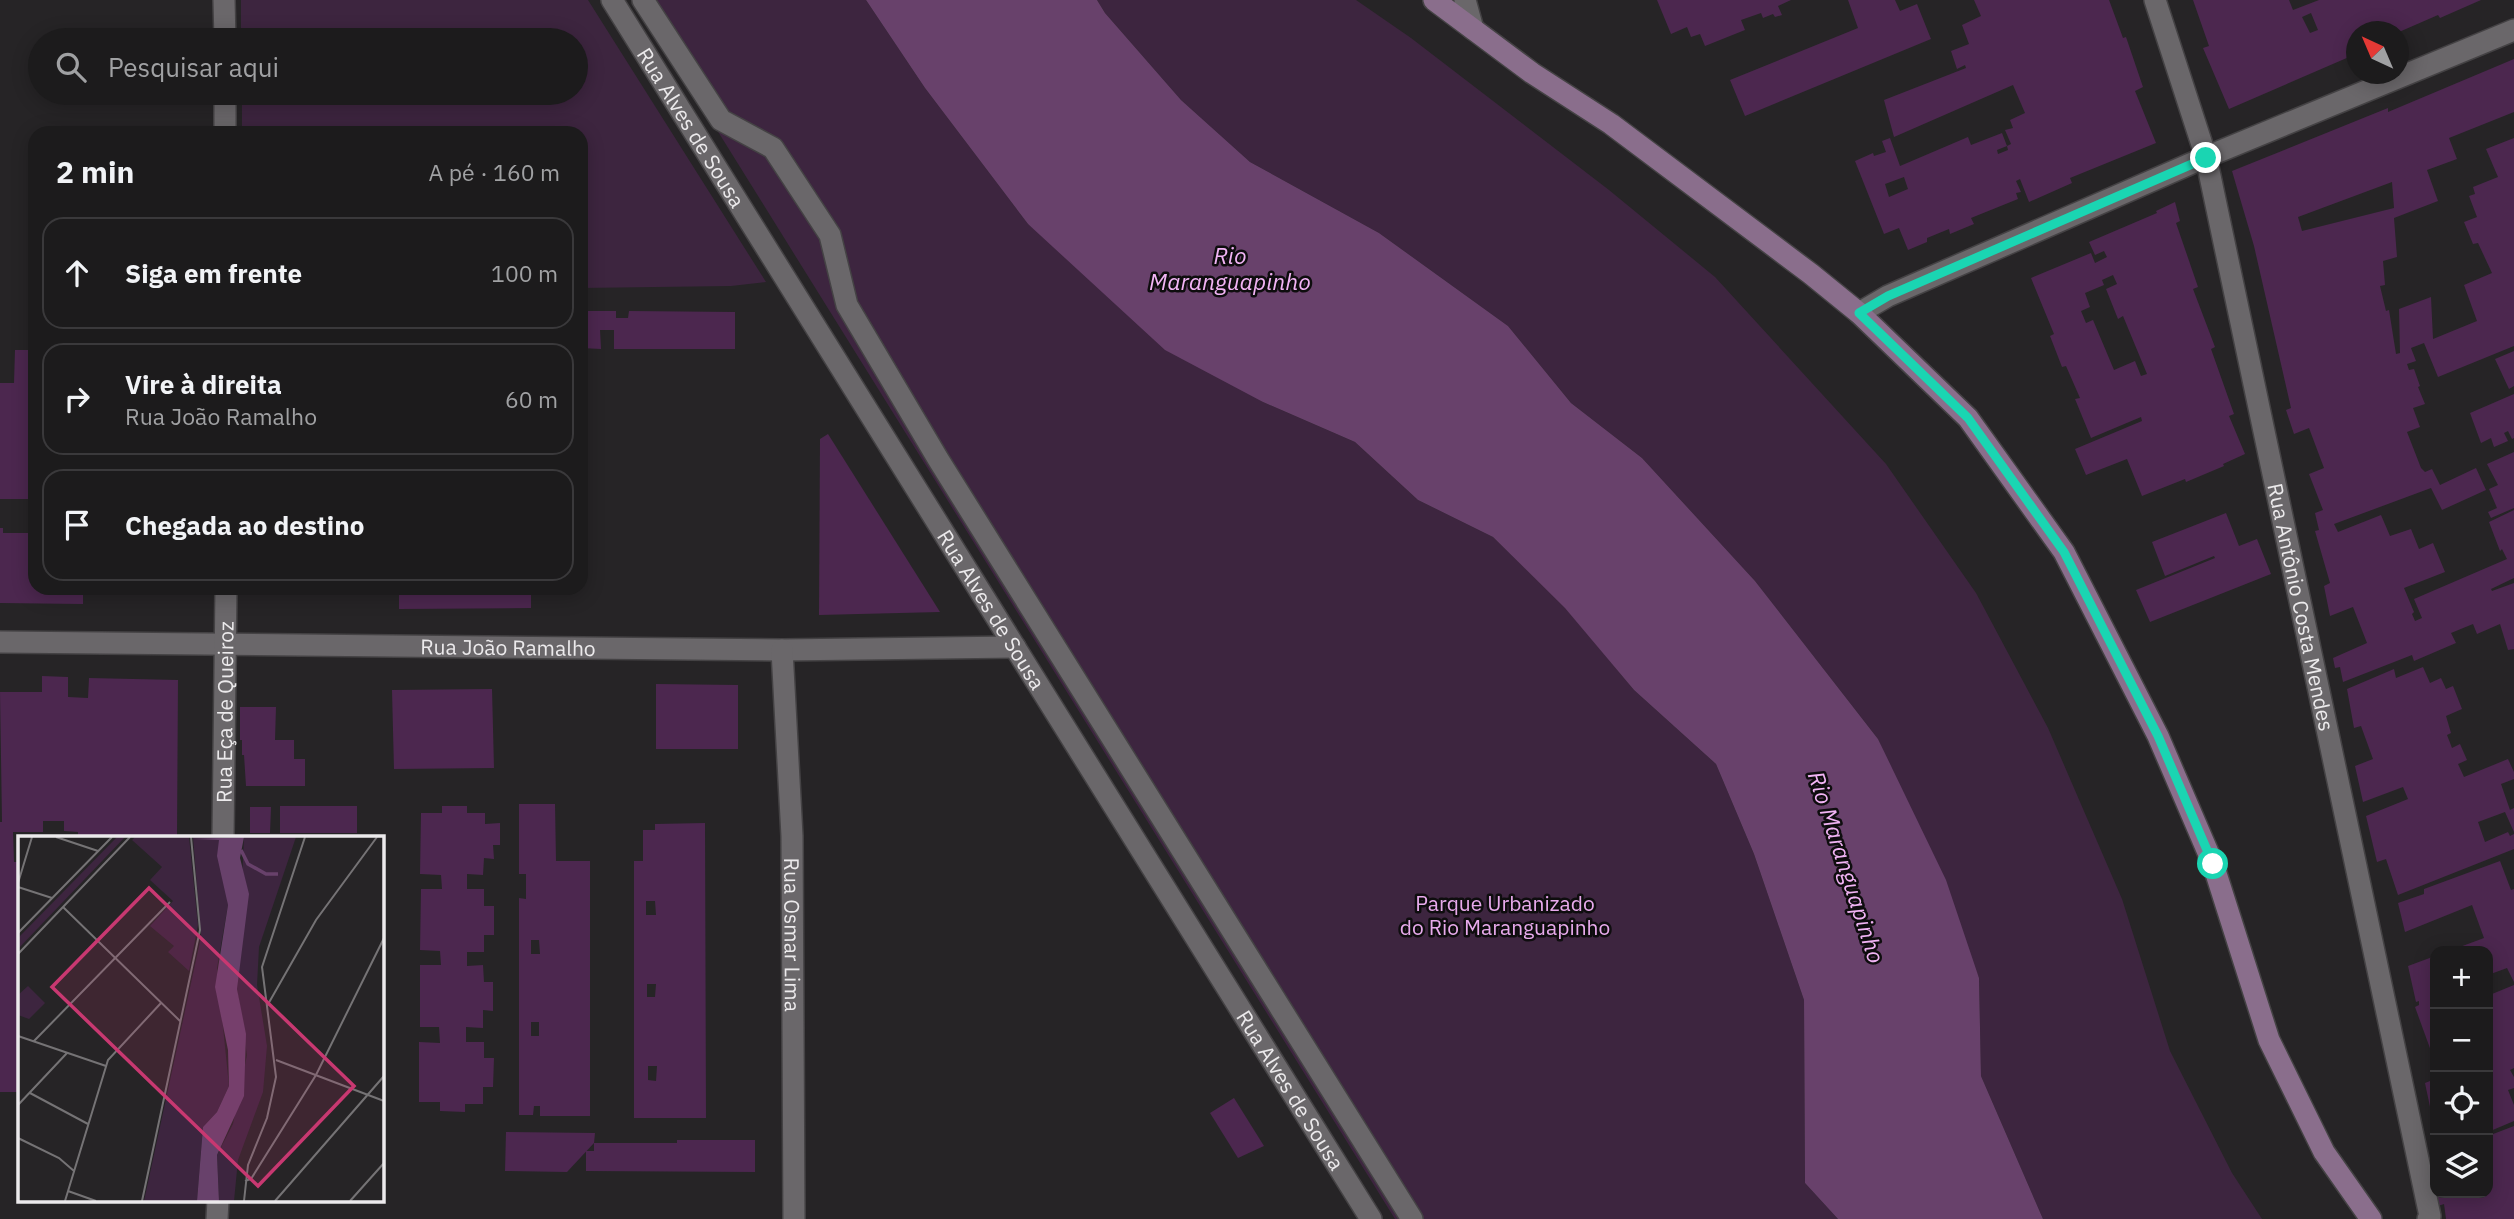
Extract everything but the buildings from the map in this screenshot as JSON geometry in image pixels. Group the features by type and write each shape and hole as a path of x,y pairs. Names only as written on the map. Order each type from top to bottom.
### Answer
{"main road":[{"path":"1434,0 1532,73 1611,124 1811,274 1859,313 1968,418 2064,552 2158,736 2213,864 2269,1040 2324,1152 2371,1219"}],"street":[{"path":"224,0 225,28"},
{"name":"Rua Alves de Sousa","path":"612,0 1371,1219"},
{"path":"643,0 721,120 773,148 830,236 847,305 937,459 1412,1219"},
{"path":"1465,0 1473,29"},
{"name":"Rua Antônio Costa Mendes","path":"2155,0 2206,158 2430,1216 2428,1219"},
{"path":"1859,313 1888,296 2206,158 2514,30"},
{"path":"225,105 225,126"},
{"name":"Rua Eça de Queiroz","path":"223,836 226,595"},
{"name":"Rua João Ramalho","path":"0,642 782,650 1015,647"},
{"name":"Rua Osmar Lima","path":"782,650 792,836 794,1219"}],"green space":[{"path":"241,0 588,0 766,282 731,286 588,288 588,126 242,126 242,105 588,105 588,28 241,28"},
{"name":"Parque Urbanizado do Rio Maranguapinho","path":"636,0 866,0 925,88 1028,224 1263,402 1355,442 1418,500 1493,537 1565,607 1634,690 1716,764 1754,854 1804,1000 1805,1183 1838,1219 1395,1219"},
{"path":"1097,0 1356,0 1411,38 1609,190 1715,277 1886,464 1976,593 2048,728 2122,899 2170,1051 2232,1173 2262,1219 2043,1219 1981,1076 1979,978 1878,739 1755,581 1642,458 1571,403 1508,326 1379,233 1250,162 1181,100 1105,13"}],"water":[{"name":"Rio Maranguapinho","path":"866,0 1097,0 1105,13 1181,100 1250,162 1379,233 1508,326 1571,403 1642,458 1755,581 1878,739 1946,880 1979,978 1981,1076 2043,1219 1838,1219 1805,1183 1804,1000 1754,854 1716,764 1634,690 1565,608 1493,537 1418,500 1355,442 1263,402 1165,350 1028,224 925,88"}],"route":[{"path":"2206,158 1888,296 1859,313 1968,418 2064,552 2158,736 2213,864"}]}
